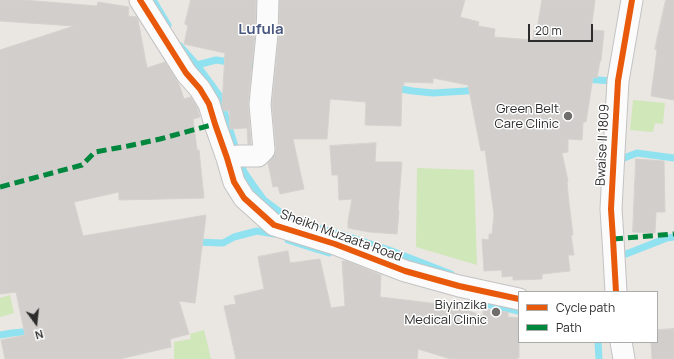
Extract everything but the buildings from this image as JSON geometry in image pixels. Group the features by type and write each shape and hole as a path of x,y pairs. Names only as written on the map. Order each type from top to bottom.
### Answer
{"street":[{"name":"Sheikh Muzaata Road","path":"140,0 186,73 200,89 209,104 234,182 244,198 274,225 335,244 405,271 459,286 518,299"},
{"path":"227,158 238,156 258,156 264,150 260,104 267,34 268,0"},
{"name":"Bwaise II 1809","path":"616,291 611,208 614,152 618,81 632,0"},
{"path":"621,343 624,359"}],"green space":[{"path":"633,100 665,103 663,124 655,123 653,132 630,130"},
{"path":"417,168 474,170 477,265 416,247"},
{"path":"10,295 14,313 0,317 0,298"},
{"path":"204,330 211,359 174,359 174,342 191,339 190,334"}],"waterway":[{"path":"153,0 168,25"},
{"path":"180,46 197,65 216,60 262,67"},
{"path":"197,65 219,95 244,172 264,200 284,215 311,226 389,250 451,274"},
{"path":"584,79 612,81"},
{"path":"394,88 433,93 477,89"},
{"path":"615,159 624,158 637,153 674,158"},
{"path":"193,242 223,243 234,237 257,231 274,234"},
{"path":"615,254 626,254 667,238 674,237"},
{"path":"288,240 329,253"},
{"path":"472,303 518,311"},
{"path":"0,335 34,331"},
{"path":"598,343 599,359"}],"marked path":[{"path":"0,187 82,165 95,152 160,139 215,124"},
{"path":"613,239 674,234"}],"cycle path":[{"path":"140,0 186,73 200,89 209,104 234,182 244,198 274,225 335,244 405,271 459,286 518,299"},
{"path":"616,291 611,209 614,152 618,81 632,0"}],"place":[{"name":"Green Belt Care Clinic","path":"568,116"},
{"name":"Biyinzika Medical Clinic","path":"496,312"}],"district":[{"name":"Lufula","path":"261,30"}]}
